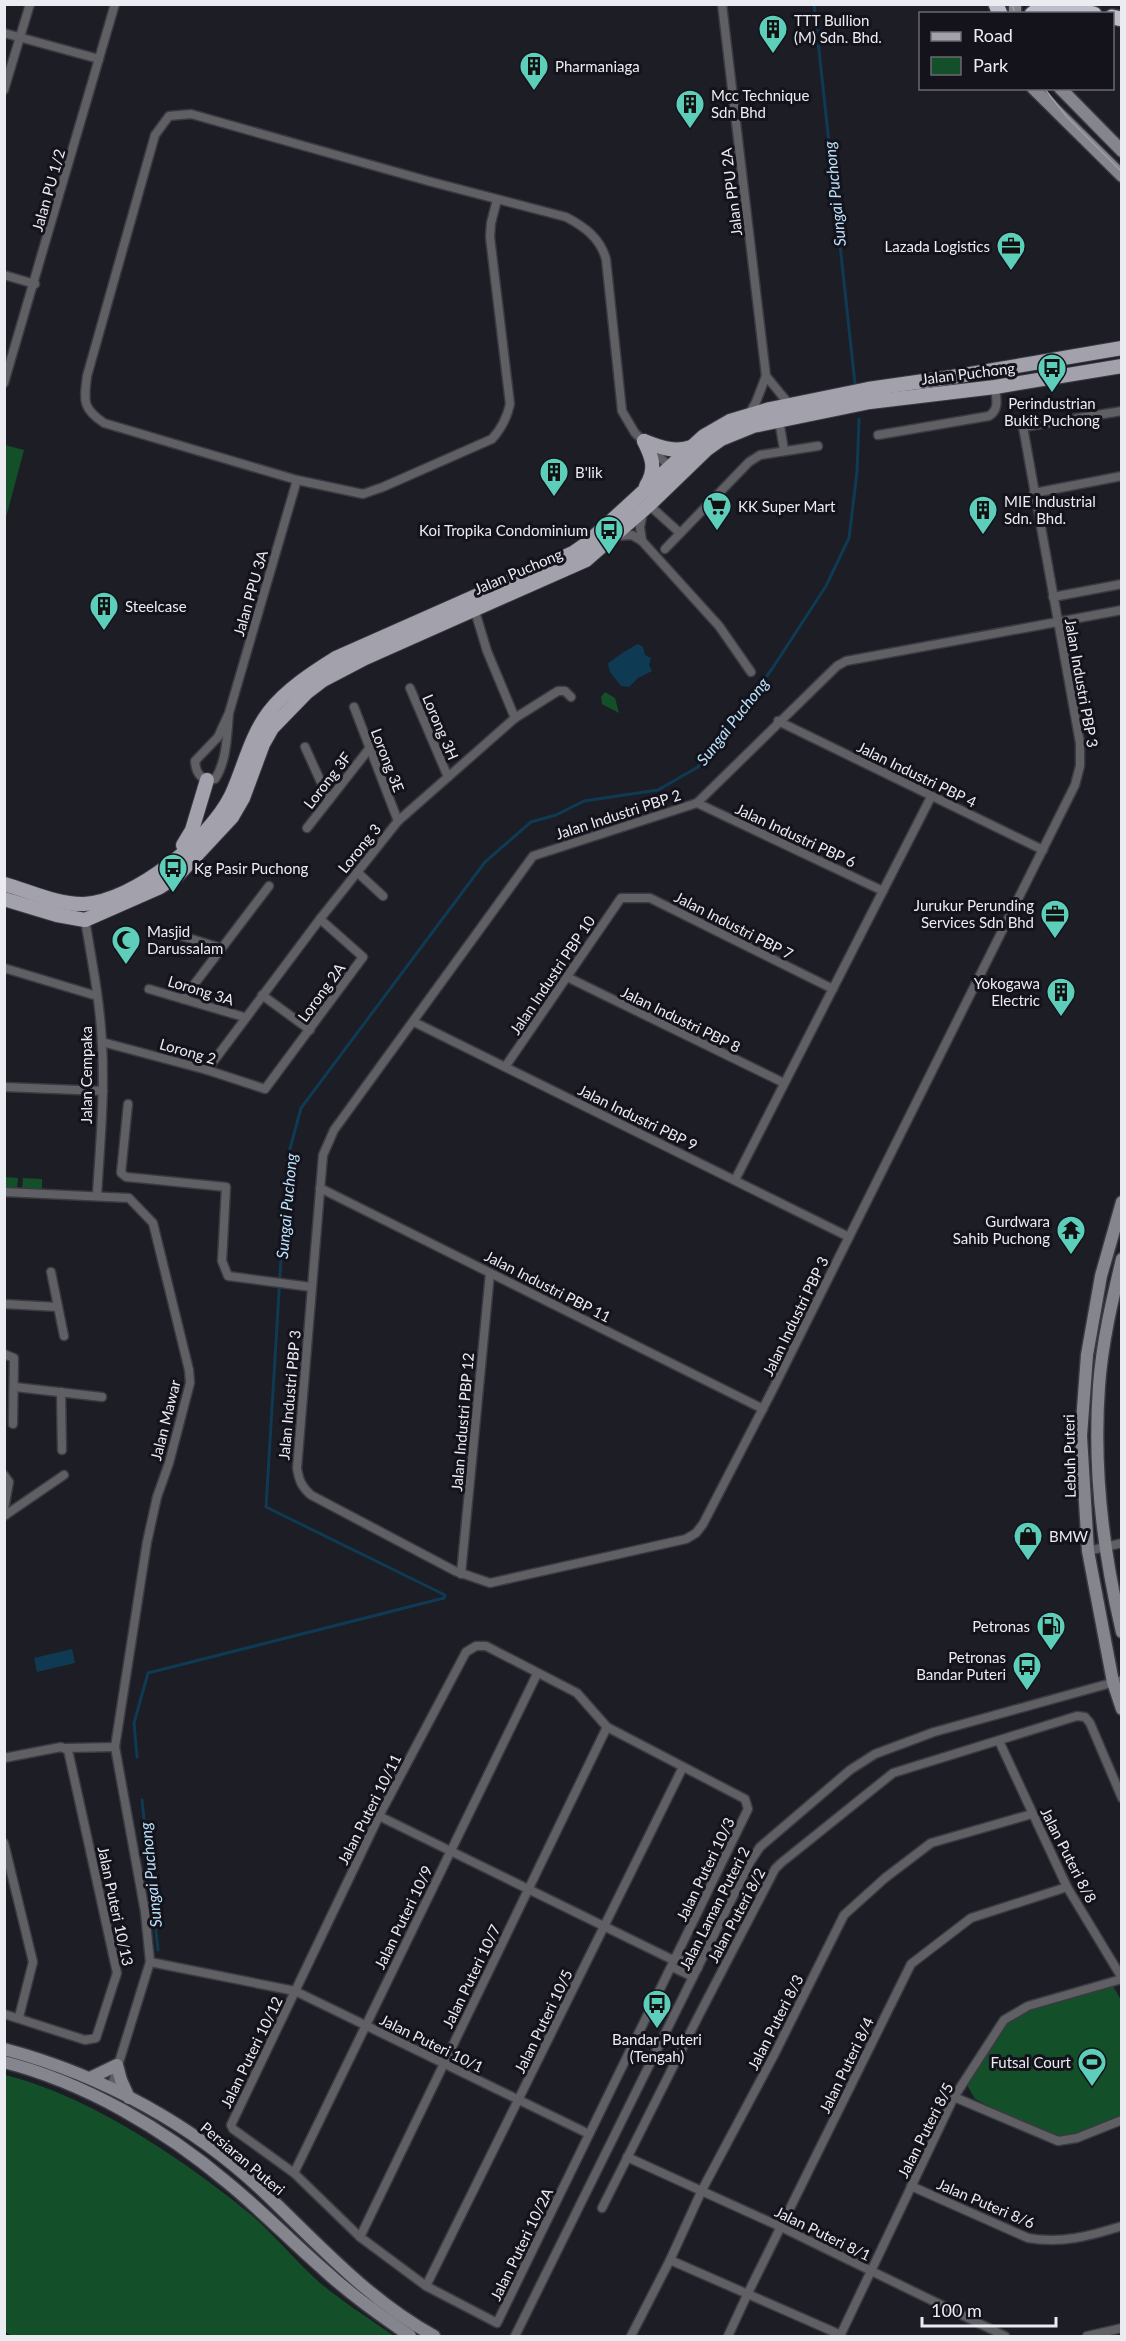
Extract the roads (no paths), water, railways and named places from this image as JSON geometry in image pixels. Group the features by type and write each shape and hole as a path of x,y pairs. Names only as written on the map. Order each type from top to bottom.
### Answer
{"highway":[{"path":"1035,12 1054,6 1084,12"}],"main road":[{"path":"1035,90 1122,176"},
{"path":"1062,90 1122,151"},
{"name":"Jalan Puchong","path":"674,472 720,439 753,426 839,401 952,377 1122,348"},
{"name":"Jalan Puchong","path":"869,395 995,387 1122,366"},
{"name":"Jalan Puchong","path":"84,920 160,887 178,875 232,817 243,798 263,744 272,728 306,693 345,668 474,608 586,560 615,536 674,472 691,447 714,429 749,414 789,405 839,401"},
{"path":"644,441 672,450 691,447"},
{"path":"643,505 653,470 653,459 644,441"},
{"name":"Jalan Puchong","path":"4,884 72,903 85,904 124,893 163,870 219,815 231,796 261,723 270,710 301,681 336,658 573,553 643,505"},
{"path":"163,870 187,840 192,830 207,780"},
{"path":"4,899 57,915 84,920"},
{"name":"Lebuh Puteri","path":"1122,1202 1101,1276 1087,1355 1081,1436 1088,1551 1122,1709"},
{"name":"Lebuh Puteri","path":"1122,1259 1108,1321 1099,1385 1097,1444 1106,1547 1122,1632"},
{"name":"Persiaran Puteri","path":"4,2049 90,2078 178,2124 213,2148 268,2195 362,2285 434,2337"},
{"name":"Persiaran Puteri","path":"4,2062 51,2077 88,2093 174,2142 207,2165 324,2270 410,2337"},
{"path":"90,2078 117,2065 129,2098"},
{"path":"88,2093 111,2088 115,2097 133,2117"}],"street":[{"path":"4,90 30,4"},
{"name":"Jalan PU 1/2","path":"4,383 35,284 115,4"},
{"name":"Jalan PPU 2A","path":"722,4 766,376"},
{"path":"4,33 99,59"},
{"path":"497,200 490,223 490,237 510,404 507,417 492,439 383,488 363,494 297,480 104,423 93,416 86,406 87,376 155,135 169,116 179,114 209,117 497,200 566,217 590,232 603,248 606,259 622,411 635,433 674,472"},
{"path":"4,275 35,284"},
{"path":"766,376 789,405"},
{"path":"749,414 766,376"},
{"path":"878,435 989,416 995,412 997,406 995,387"},
{"name":"Jalan Industri PBP 3","path":"320,1188 297,1468 298,1480 303,1489 461,1574 490,1583 686,1539 696,1533 710,1513 763,1409 1075,785 1081,753 1023,427 1122,411"},
{"path":"779,420 784,450"},
{"path":"665,549 750,462 760,455 818,446"},
{"path":"1034,493 1122,476"},
{"name":"Jalan PPU 3A","path":"229,713 227,737 218,773 215,779 207,780 200,777 195,761 218,737 229,713 297,480"},
{"path":"642,541 640,527 643,505 680,533"},
{"path":"615,536 632,535 642,541 719,626 751,672"},
{"path":"1053,597 1122,584"},
{"path":"474,608 487,651 514,718"},
{"name":"Jalan Industri PBP 2","path":"320,1188 323,1155 334,1130 533,856 697,803 778,721 837,666 846,662 1122,609"},
{"name":"Lorong 3H","path":"410,688 448,777"},
{"name":"Lorong 3","path":"207,1070 244,1017 398,821 514,718 558,691 565,692 571,697"},
{"name":"Lorong 3E","path":"354,707 398,821"},
{"name":"Jalan Industri PBP 4","path":"778,721 1043,850"},
{"path":"305,747 329,800"},
{"name":"Lorong 3F","path":"307,828 369,749"},
{"path":"735,1180 931,797"},
{"name":"Jalan Industri PBP 6","path":"697,803 883,891"},
{"path":"357,872 383,896"},
{"path":"183,999 268,886"},
{"name":"Jalan Industri PBP 7","path":"621,898 650,898 833,989"},
{"name":"Jalan Industri PBP 10","path":"505,1067 621,898"},
{"name":"Lorong 2A","path":"265,1089 363,957 320,919"},
{"name":"Jalan Cempaka","path":"84,920 102,1042 103,1091 96,1195"},
{"path":"170,932 221,948"},
{"path":"4,968 97,996"},
{"name":"Jalan Industri PBP 8","path":"567,977 784,1083"},
{"name":"Lorong 3A","path":"149,989 244,1017"},
{"path":"262,995 310,1029"},
{"name":"Jalan Industri PBP 9","path":"414,1022 849,1237"},
{"name":"Lorong 2","path":"102,1042 207,1070 265,1089"},
{"path":"4,1087 103,1091"},
{"path":"128,1104 121,1173 126,1177 226,1187 222,1261 228,1276 273,1280 311,1287"},
{"name":"Jalan Industri PBP 11","path":"320,1188 763,1409"},
{"name":"Jalan Mawar","path":"4,1192 129,1198 153,1223 189,1370 190,1383 157,1497 147,1542 115,1747 145,1912 150,1962"},
{"path":"51,1272 64,1336"},
{"name":"Jalan Industri PBP 12","path":"461,1574 489,1273"},
{"path":"4,1304 58,1307"},
{"path":"4,1354 14,1358 13,1424"},
{"path":"15,1387 102,1397"},
{"path":"61,1392 62,1450"},
{"path":"4,1475 9,1482 4,1509"},
{"path":"4,1516 64,1475"},
{"path":"1088,1551 1122,1544"},
{"name":"Jalan Puteri 10/3","path":"476,1646 486,1646 577,1693 607,1727 745,1799 748,1809 589,2134"},
{"name":"Jalan Puteri 10/11","path":"295,1991 380,1816 466,1652 476,1646"},
{"name":"Jalan Puteri 10/9","path":"294,2173 537,1674"},
{"name":"Jalan Laman Puteri 2","path":"515,2337 750,1862 760,1847 850,1770 875,1754 934,1732 1117,1681"},
{"name":"Jalan Puteri 8/2","path":"602,2208 775,1869 893,1773 1077,1716 1085,1717 1090,1723 1122,1798"},
{"name":"Jalan Puteri 10/7","path":"360,2237 607,1727"},
{"name":"Jalan Puteri 8/8","path":"999,1741 1067,1887 1122,1978"},
{"path":"4,1758 61,1747 68,1751 115,1747"},
{"name":"Jalan Puteri 10/13","path":"4,2014 85,2040 96,2038 117,1973 68,1751"},
{"name":"Jalan Puteri 10/5","path":"426,2286 683,1767"},
{"name":"Jalan Puteri 8/3","path":"631,2337 702,2190 779,2045 844,1914 885,1878 931,1843 1032,1814"},
{"path":"380,1816 673,1962 693,1977"},
{"path":"4,1843 33,1962 19,2017"},
{"name":"Jalan Puteri 8/4","path":"728,2337 911,1964 971,1918 1067,1887"},
{"path":"111,2088 150,1962"},
{"name":"Jalan Puteri 10/1","path":"150,1962 295,1991 589,2134"},
{"path":"673,1962 698,1968"},
{"name":"Jalan Puteri 8/5","path":"841,2336 954,2097 1004,2020 1028,2006 1122,1978"},
{"name":"Jalan Puteri 10/12","path":"231,2125 295,1991"},
{"path":"954,2097 1058,2141 1077,2138 1122,2120"},
{"name":"Jalan Puteri 10/2A","path":"231,2125 294,2173 360,2237 426,2286 497,2323 589,2134"},
{"name":"Jalan Puteri 8/1","path":"627,2157 781,2227 1005,2337"},
{"name":"Jalan Puteri 8/6","path":"911,2186 1028,2238 1047,2241 1068,2240 1122,2226"},
{"path":"670,2260 841,2336"},
{"path":"1086,2337 1122,2328"}],"water":[{"path":"638,644 643,647 645,655 651,658 649,665 652,671 638,678 629,687 621,686 610,672 608,664"},
{"path":"72,1649 75,1663 37,1672 34,1658"}],"waterway":[{"name":"Sungai Puchong","path":"814,4 855,384"},
{"name":"Sungai Puchong","path":"137,1757 134,1723 148,1673 444,1598 445,1595 266,1507 287,1160 301,1108 485,862 531,822 556,815 584,801 658,790 698,767 772,669 826,586 849,538 857,472 859,419"},
{"name":"Sungai Puchong","path":"142,1800 158,1950"}],"tram line":[{"path":"1012,4 1014,12"},
{"path":"1046,90 1067,117 1122,172"}],"place":[{"name":"TTT Bullion (M) Sdn. Bhd.","path":"773,54"},
{"name":"Pharmaniaga","path":"534,92"},
{"name":"Mcc Technique Sdn Bhd","path":"690,130"},
{"name":"Lazada Logistics","path":"1011,272"},
{"name":"Perindustrian Bukit Puchong","path":"1052,394"},
{"name":"B'lik","path":"554,498"},
{"name":"KK Super Mart","path":"717,532"},
{"name":"MIE Industrial Sdn. Bhd.","path":"983,536"},
{"name":"Koi Tropika Condominium","path":"609,556"},
{"name":"Steelcase","path":"104,632"},
{"name":"Kg Pasir Puchong","path":"173,894"},
{"name":"Jurukur Perunding Services Sdn Bhd","path":"1055,940"},
{"name":"Masjid Darussalam","path":"126,966"},
{"name":"Yokogawa Electric","path":"1061,1018"},
{"name":"Gurdwara Sahib Puchong","path":"1071,1256"},
{"name":"BMW","path":"1028,1562"},
{"name":"Petronas","path":"1051,1652"},
{"name":"Petronas Bandar Puteri","path":"1027,1692"},
{"name":"Bandar Puteri (Tengah)","path":"657,2030"},
{"name":"Futsal Court","path":"1092,2088"}]}
